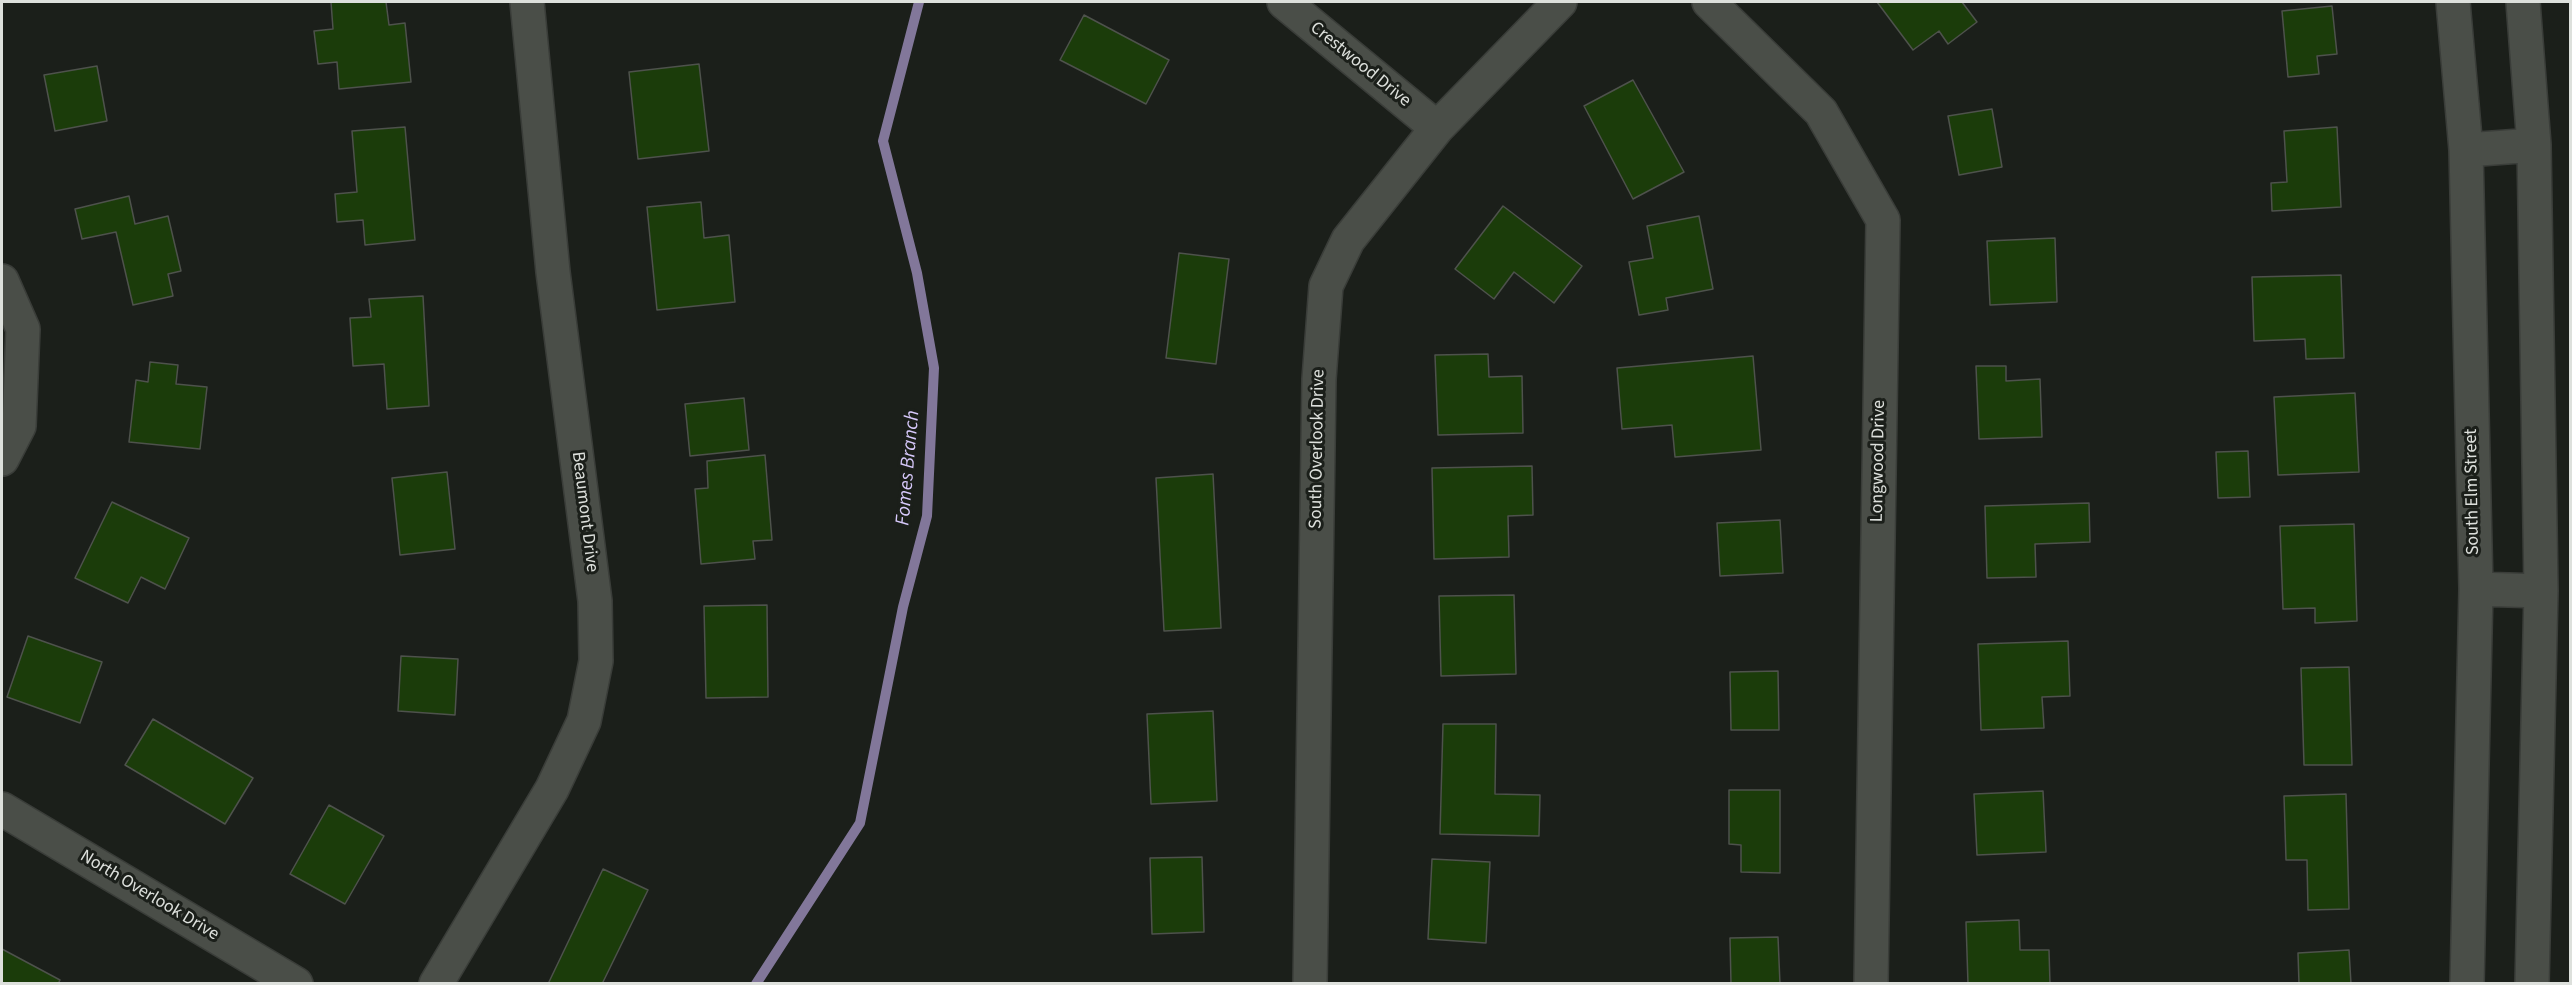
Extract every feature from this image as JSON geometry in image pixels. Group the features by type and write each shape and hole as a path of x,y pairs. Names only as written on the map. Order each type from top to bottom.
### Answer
{"street":[{"name":"Beaumont Drive","path":"436,984 552,789 584,721 596,661 595,601 554,272 527,2"},
{"name":"Crestwood Drive","path":"1284,2 1437,128"},
{"name":"South Overlook Drive","path":"1310,984 1319,379 1326,286 1348,240 1437,128 1560,2"},
{"name":"Longwood Drive","path":"1709,2 1821,112 1882,220 1871,984"},
{"name":"South Elm Street","path":"2453,2 2466,150 2476,589 2467,984"},
{"path":"2523,2 2534,145 2541,591 2532,984"},
{"path":"2466,150 2534,145"},
{"path":"2,281 23,328 19,426 2,459"},
{"path":"2476,589 2541,591"},
{"name":"North Overlook Drive","path":"2,808 296,984"}],"building":[{"path":"331,2 386,2 389,25 405,23 411,82 339,89 337,62 318,64 314,31 333,29"},
{"path":"1877,2 1962,2 1977,22 1948,44 1939,31 1913,50"},
{"path":"2332,6 2337,54 2317,56 2319,74 2288,77 2282,11"},
{"path":"1084,15 1169,60 1146,104 1060,60"},
{"path":"699,64 709,151 638,159 629,72"},
{"path":"97,66 107,121 55,131 44,75"},
{"path":"1633,80 1684,172 1633,199 1584,106"},
{"path":"1992,109 2002,167 1959,175 1948,116"},
{"path":"405,127 415,240 365,245 363,220 337,222 335,194 357,192 352,131"},
{"path":"2337,127 2341,207 2272,211 2271,183 2287,182 2284,131"},
{"path":"129,196 135,224 168,216 181,271 168,274 173,296 133,305 116,232 82,239 75,209"},
{"path":"701,202 704,238 729,235 735,302 657,310 647,207"},
{"path":"1503,206 1582,266 1554,303 1514,272 1494,299 1455,269"},
{"path":"1699,216 1713,289 1666,298 1668,310 1639,315 1629,262 1653,258 1647,226"},
{"path":"2055,238 2057,302 1990,305 1987,241"},
{"path":"1179,253 1229,259 1216,364 1166,358"},
{"path":"2341,275 2344,358 2306,359 2305,339 2254,341 2252,277"},
{"path":"423,296 429,406 387,409 384,364 353,366 350,318 371,317 369,299"},
{"path":"1488,354 1489,377 1522,376 1523,433 1438,435 1435,355"},
{"path":"1753,356 1761,450 1675,457 1672,425 1622,429 1617,368"},
{"path":"150,362 178,365 176,384 207,387 200,449 129,442 136,380 148,382"},
{"path":"1976,366 2006,366 2006,381 2040,379 2042,437 1979,439"},
{"path":"2355,393 2359,472 2278,475 2274,397"},
{"path":"744,398 749,450 690,456 685,404"},
{"path":"2248,451 2250,497 2218,498 2216,452"},
{"path":"765,455 772,540 753,541 755,559 701,564 695,489 708,488 707,461"},
{"path":"1532,466 1533,515 1508,516 1509,557 1434,559 1432,468"},
{"path":"447,472 455,549 400,555 392,478"},
{"path":"1213,474 1221,628 1164,631 1156,478"},
{"path":"112,502 189,538 165,589 141,577 128,603 75,578"},
{"path":"2089,503 2090,542 2035,544 2036,577 1987,578 1985,506"},
{"path":"1780,520 1783,573 1720,576 1717,523"},
{"path":"2354,524 2357,621 2315,623 2315,608 2283,609 2280,526"},
{"path":"1514,595 1516,674 1441,676 1439,596"},
{"path":"767,605 768,697 706,698 704,606"},
{"path":"28,636 102,662 80,723 7,697"},
{"path":"2068,641 2070,696 2042,697 2044,728 1981,730 1978,644"},
{"path":"401,656 458,659 455,715 398,711"},
{"path":"2349,667 2352,765 2304,765 2301,668"},
{"path":"1778,671 1779,730 1731,730 1730,672"},
{"path":"1213,711 1217,801 1151,804 1147,714"},
{"path":"153,719 253,778 225,824 125,765"},
{"path":"1443,724 1496,724 1495,794 1540,795 1539,836 1440,834"},
{"path":"1729,790 1780,790 1780,873 1741,872 1741,845 1729,844"},
{"path":"2043,791 2046,852 1977,855 1974,794"},
{"path":"2346,794 2349,909 2308,910 2307,860 2286,860 2284,796"},
{"path":"329,805 384,836 345,904 290,874"},
{"path":"1202,857 1204,932 1152,934 1150,858"},
{"path":"1432,859 1490,862 1486,943 1428,939"},
{"path":"603,869 648,890 602,984 548,984"},
{"path":"2019,920 2020,950 2049,950 2050,984 1968,984 1966,922"},
{"path":"1778,937 1780,984 1731,984 1730,938"},
{"path":"2,949 60,980 58,984 2,984"},
{"path":"2349,950 2351,984 2299,984 2298,953"}],"waterway":[{"name":"Fomes Branch","path":"756,984 860,823 903,607 927,516 934,368 917,273 883,141 919,2"}]}
